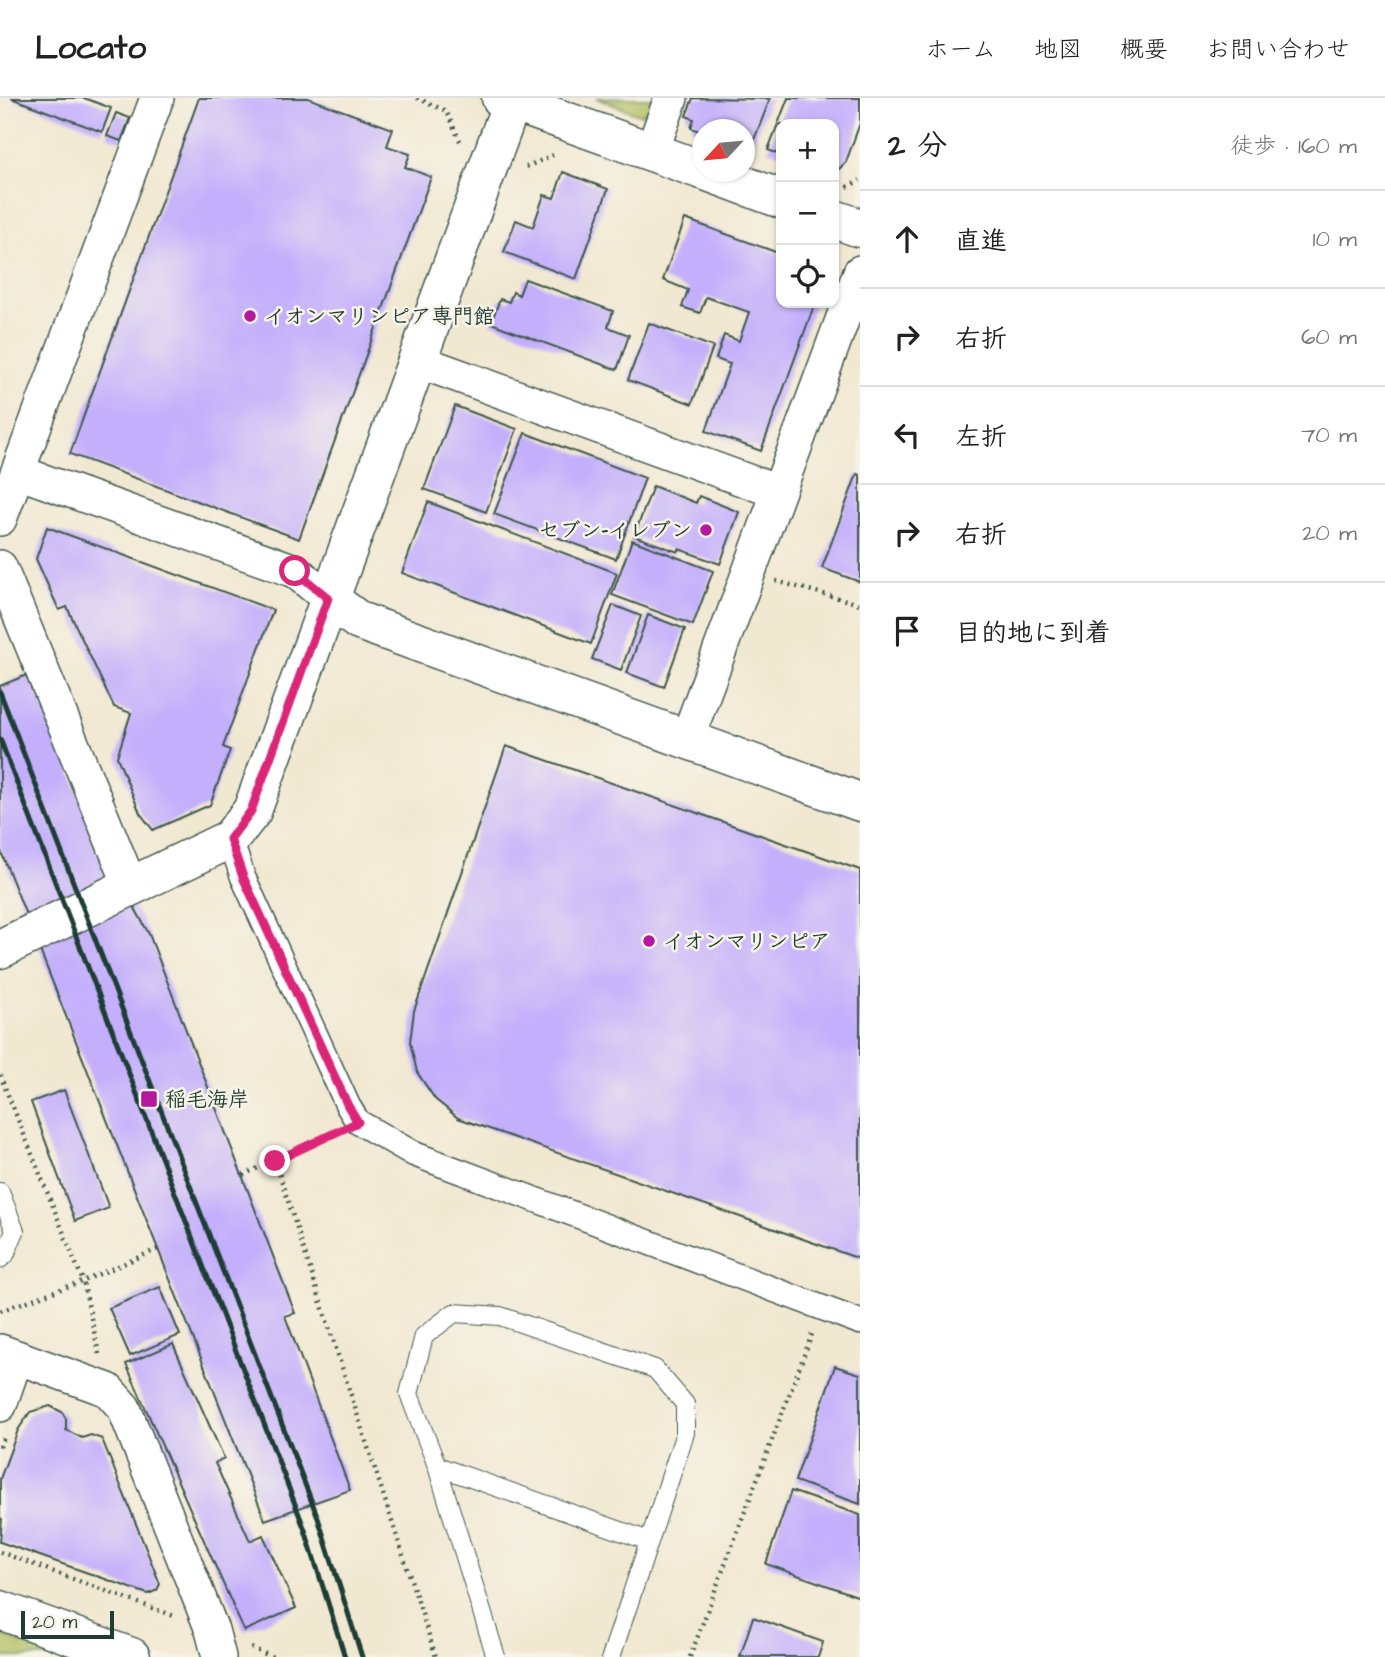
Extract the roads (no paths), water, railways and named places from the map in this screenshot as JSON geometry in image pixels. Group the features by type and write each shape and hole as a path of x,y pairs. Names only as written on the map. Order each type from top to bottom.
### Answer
{"street":[{"path":"0,519 157,98"},
{"path":"652,151 671,98"},
{"path":"0,949 230,839 251,811 418,361 506,100 692,166"},
{"path":"735,182 776,197"},
{"path":"839,221 860,229"},
{"path":"687,739 860,272"},
{"path":"418,361 778,492"},
{"path":"19,472 295,571 359,621 860,802"},
{"path":"0,567 11,624 130,885"},
{"path":"230,839 243,877 348,1106 358,1122 414,1154 860,1322"},
{"path":"3,1420 8,1354 108,1390 124,1408 212,1630 219,1657"},
{"path":"0,1610 131,1657"}],"lane":[{"path":"0,1192 15,1231 5,1255 0,1259"},
{"path":"496,1657 437,1466 409,1394 424,1336 454,1313 500,1316 655,1369 685,1404 684,1433 611,1657"},
{"path":"437,1466 649,1541"}],"railway":[{"path":"0,692 318,1518 362,1657"},
{"path":"0,739 305,1530 345,1657"}],"place":[{"name":"イオンマリンピア専門館","path":"250,316"},
{"name":"セブン-イレブン","path":"706,530"},
{"name":"イオンマリンピア","path":"649,941"},
{"name":"稲毛海岸","path":"149,1099"}]}
